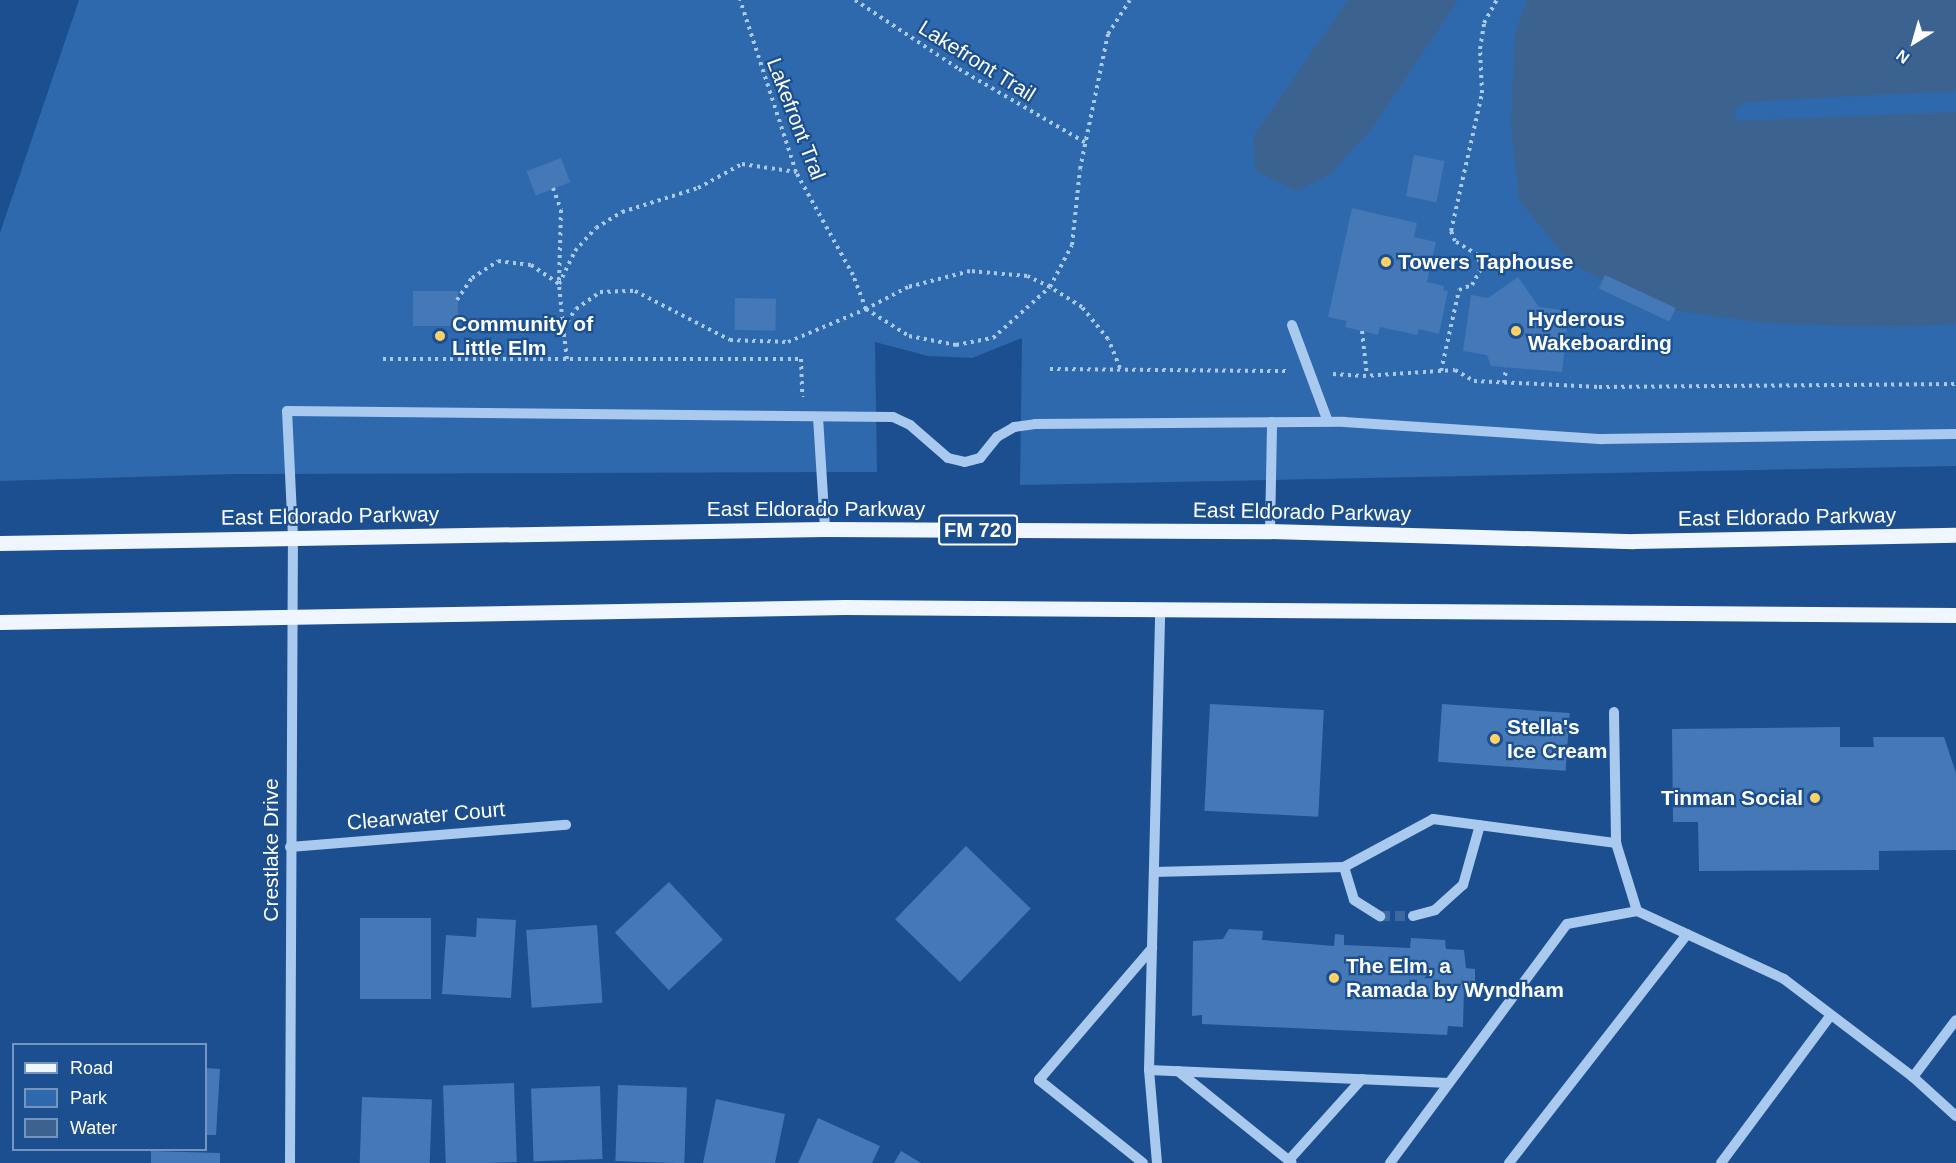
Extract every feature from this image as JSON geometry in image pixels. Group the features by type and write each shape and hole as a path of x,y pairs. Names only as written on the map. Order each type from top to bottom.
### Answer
{"main road":[{"name":"East Eldorado Parkway","path":"0,543 825,529 1270,531 1634,541 1956,535"},
{"path":"0,622 292,620 845,607 1956,615"}],"street":[{"path":"1292,325 1328,422"},
{"name":"Crestlake Drive","path":"290,1163 293,537 287,411 802,416"},
{"path":"802,416 893,417 910,425 948,458 965,462 980,458 997,437 1014,426 1328,422 1602,439 1956,434"},
{"path":"818,417 825,529"},
{"path":"1270,531 1272,422"},
{"path":"1157,1163 1149,1070 1160,610"},
{"path":"1614,712 1616,843 1637,911"},
{"path":"1154,872 1344,867 1433,819 1616,843"},
{"name":"Clearwater Court","path":"290,847 566,825"},
{"path":"1413,916 1435,910 1463,885 1480,825"},
{"path":"1344,867 1354,900 1380,916"},
{"path":"1390,1163 1567,924 1637,911 1784,979 1913,1077 1956,1116"},
{"path":"1509,1163 1687,934"},
{"path":"1143,1163 1039,1080 1152,948"},
{"path":"1720,1163 1832,1015"},
{"path":"1913,1077 1956,1020"},
{"path":"1149,1070 1449,1083"},
{"path":"1178,1071 1291,1162 1362,1079"}],"path":[{"name":"Lakefront Tral","path":"740,0 796,172 853,275 866,309"},
{"name":"Lakefront Trail","path":"855,0 969,75 1086,143"},
{"path":"866,309 909,336 956,345 993,338 1009,327 1050,287 1072,245 1086,143 1108,34 1130,0"},
{"path":"1441,371 1459,290 1472,285 1481,269 1478,255 1455,241 1451,231 1482,93 1480,50 1484,23 1497,0"},
{"path":"559,285 575,251 596,228 622,212 698,188 742,164 796,172"},
{"path":"553,188 561,210 559,285 567,359"},
{"path":"457,300 472,278 498,261 531,265 559,285"},
{"path":"563,328 576,309 600,292 635,291 729,340 788,342 866,309 908,287 970,271 1027,276 1082,307 1108,339 1120,368"},
{"path":"1362,332 1367,376"},
{"path":"383,359 801,359 802,416"},
{"path":"1050,369 1120,368 1311,372 1367,376 1455,370 1474,381 1599,387 1956,384"},
{"path":"1504,382 1506,368"}],"green space":[{"path":"79,0 1956,0 1956,466 1020,485 1022,338 972,358 928,356 875,342 877,472 233,474 0,481 0,233"}],"water":[{"path":"1348,0 1458,0 1371,130 1328,176 1297,191 1256,171 1253,137"},
{"path":"1527,0 1956,0 1956,91 1747,102 1733,111 1738,121 1956,112 1956,324 1895,327 1764,323 1650,307 1570,262 1519,200 1511,123 1515,33"}],"building":[{"path":"1414,155 1444,161 1436,202 1406,196"},
{"path":"561,158 570,182 536,196 526,171"},
{"name":"Towers Taphouse","path":"1352,208 1417,223 1414,237 1436,242 1427,282 1444,286 1443,290 1448,291 1439,334 1419,329 1417,335 1380,327 1378,335 1345,327 1347,321 1328,317"},
{"path":"1605,275 1676,308 1669,322 1599,289"},
{"name":"Hyderous Wakeboarding","path":"1518,277 1539,307 1569,311 1562,372 1491,366 1487,355 1463,351 1471,295 1488,298"},
{"path":"413,291 458,291 458,326 413,326"},
{"path":"735,298 776,299 775,331 734,330"},
{"path":"1210,704 1324,710 1318,817 1204,811"},
{"path":"1442,704 1570,713 1566,771 1438,762"},
{"name":"Tinman Social","path":"1840,727 1840,747 1874,747 1873,737 1944,737 1956,773 1956,850 1879,851 1879,870 1699,871 1698,822 1673,822 1672,729"},
{"path":"966,846 1031,909 960,982 895,919"},
{"path":"669,882 723,940 669,990 615,932"},
{"path":"360,918 431,918 431,999 360,999"},
{"path":"477,918 516,920 511,998 442,994 446,935 476,937"},
{"path":"597,925 602,1003 532,1008 526,930"},
{"name":"The Elm, a Ramada by Wyndham","path":"1229,929 1263,931 1262,940 1334,946 1335,934 1344,935 1344,945 1410,948 1411,938 1445,940 1446,949 1464,950 1466,968 1475,969 1475,987 1464,987 1463,1027 1448,1026 1447,1035 1202,1024 1202,1015 1192,1016 1193,941 1223,939"},
{"path":"207,1068 220,1069 216,1135 207,1135"},
{"path":"514,1083 517,1162 446,1163 443,1085"},
{"path":"618,1085 687,1087 684,1163 615,1161"},
{"path":"600,1086 603,1159 534,1161 531,1088"},
{"path":"362,1097 432,1099 430,1163 360,1163"},
{"path":"716,1099 785,1114 775,1163 703,1163"},
{"path":"818,1118 880,1146 872,1163 798,1163"},
{"path":"151,1151 220,1153 220,1163 151,1163"},
{"path":"901,1151 921,1163 894,1163"}],"tunnel":[{"path":"1380,916 1413,916"}],"place":[{"name":"Towers Taphouse","path":"1386,262"},
{"name":"Hyderous Wakeboarding","path":"1516,331"},
{"name":"Community of Little Elm","path":"440,336"},
{"name":"Stella's Ice Cream","path":"1495,739"},
{"name":"Tinman Social","path":"1815,798"},
{"name":"The Elm, a Ramada by Wyndham","path":"1334,978"}]}
